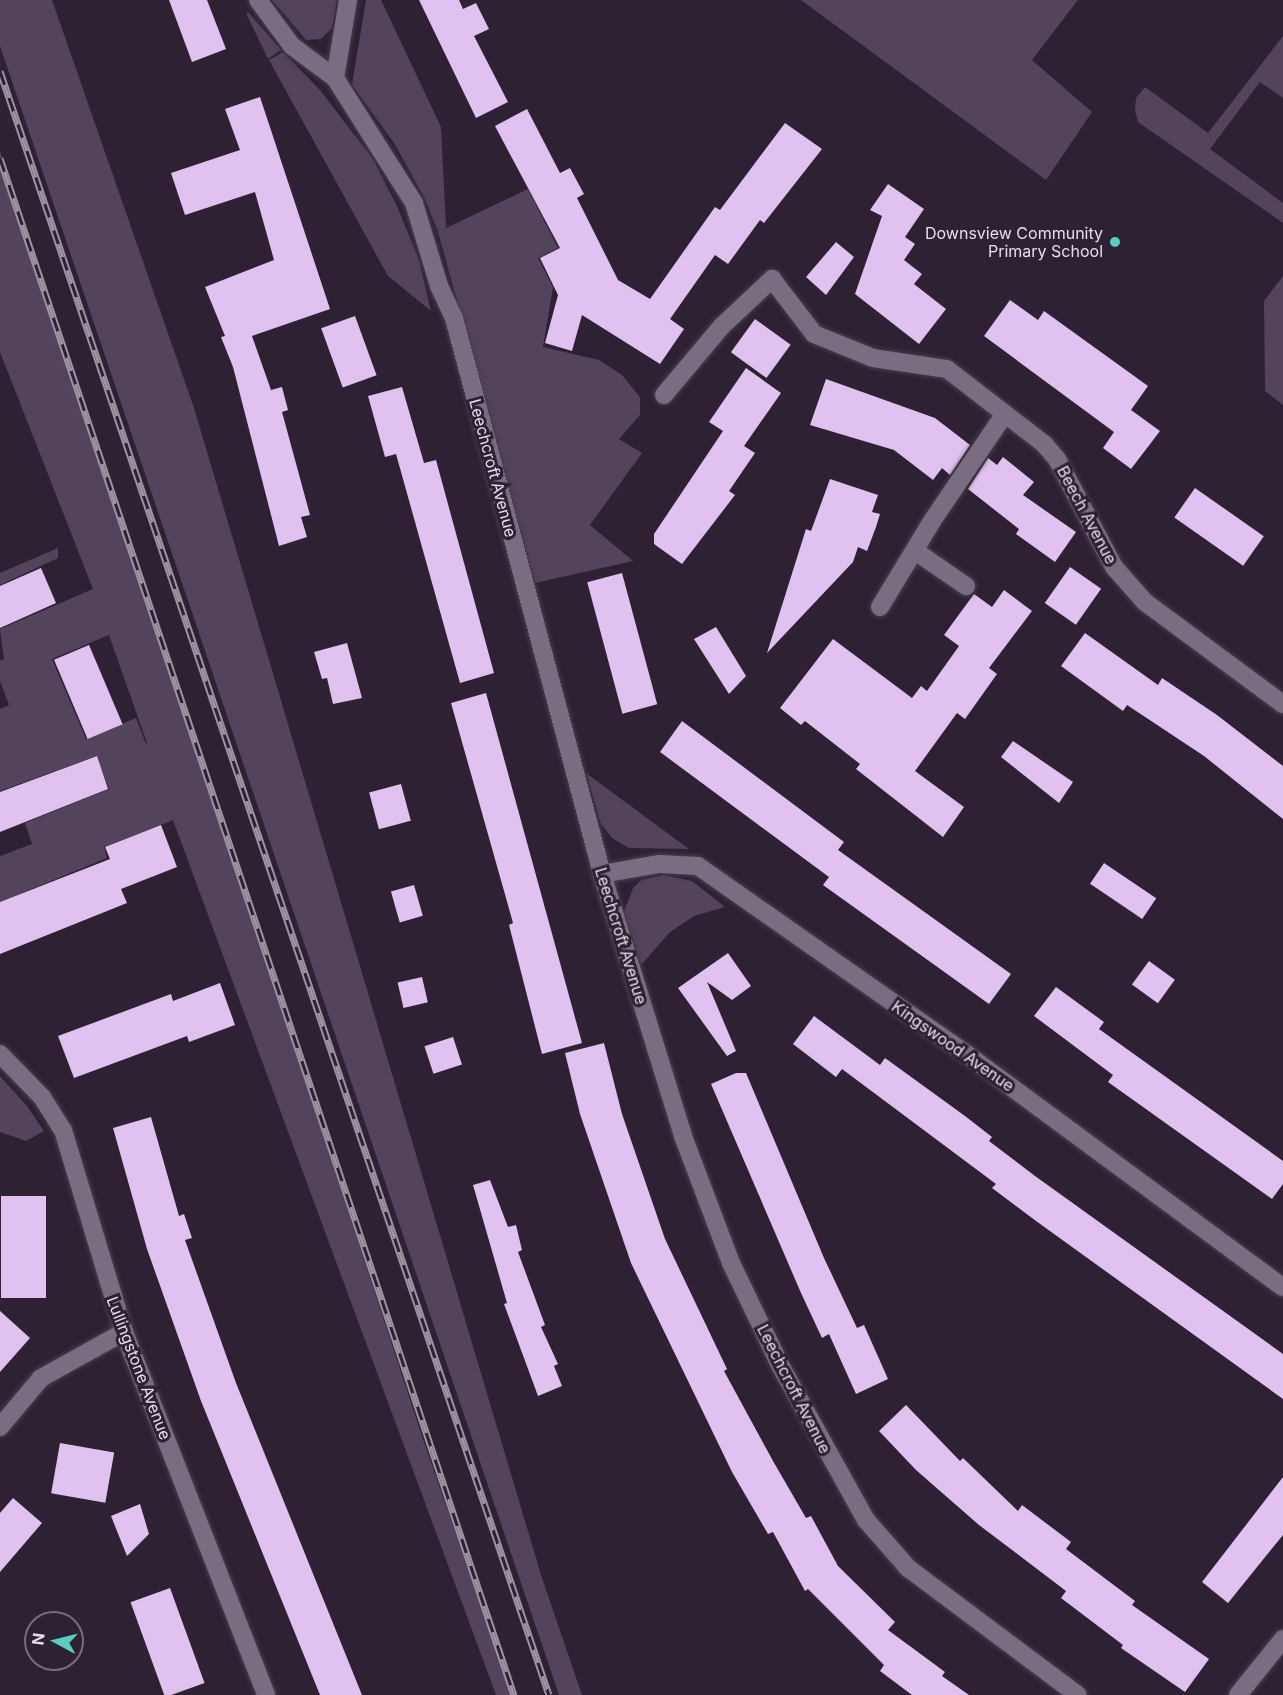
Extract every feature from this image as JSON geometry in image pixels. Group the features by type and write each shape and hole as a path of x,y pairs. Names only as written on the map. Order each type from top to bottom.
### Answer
{"street":[{"name":"Leechcroft Avenue","path":"258,0 292,46 335,78 414,203 439,286 454,318 602,874 683,1136 731,1263 834,1468 866,1520 908,1568 1078,1695"},
{"path":"335,78 348,0"},
{"name":"Beech Avenue","path":"664,395 722,326 772,279 814,334 873,358 947,369 1057,459 1114,567 1144,602 1283,704"},
{"path":"880,607 1004,415"},
{"path":"915,551 966,586"},
{"name":"Kingswood Avenue","path":"602,874 659,864 698,866 972,1058 1283,1287"},
{"name":"Lullingstone Avenue","path":"0,1054 42,1097 63,1130 123,1332 266,1695"},
{"path":"0,1427 41,1378 123,1332"},
{"path":"1238,1695 1283,1639"}],"shaded area":[{"path":"0,0 52,0 194,408 541,1575 582,1695 559,1695 0,46"},
{"path":"272,0 337,0 332,28 321,39 306,40"},
{"path":"366,0 381,0 441,127 446,228 438,232 425,199 394,143 352,85"},
{"path":"801,0 1078,0 1032,60 1092,112 1046,180"},
{"path":"246,13 249,13 281,50 268,59"},
{"path":"1283,36 1283,98 1260,82 1210,149 1283,203 1283,223 1138,122 1135,110 1136,98 1145,87 1208,133"},
{"path":"283,52 320,90 373,159 397,206 419,260 431,311 388,276 269,60"},
{"path":"0,151 423,1439 512,1695 496,1695 173,820 104,847 107,858 0,902 0,856 32,844 25,823 109,789 96,756 0,791 0,709 9,705 0,681 0,661 4,659 0,629 93,589 0,352","holes":["109,635 147,743 136,718 86,739 52,659"]},
{"path":"528,189 558,248 538,258 553,287 543,347 599,360 622,375 640,397 640,415 619,439 642,453 590,525 633,561 535,583 438,232"},
{"path":"1283,276 1283,405 1265,391 1264,301"},
{"path":"58,548 58,558 0,585 0,573"},
{"path":"586,773 689,849 629,848 612,838 601,824"},
{"path":"664,875 692,881 725,907 694,916 670,932 641,965 624,912 633,888 641,880"},
{"path":"0,1076 27,1106 44,1131 26,1141 0,1132"}],"building":[{"path":"169,0 207,0 226,49 192,62"},
{"path":"419,0 459,0 463,9 476,3 489,29 474,36 508,102 476,118"},
{"path":"260,97 330,309 252,336 271,390 282,387 288,410 282,412 310,515 301,517 307,537 279,546 233,367 221,337 225,336 205,287 274,260 255,192 185,215 171,173 240,150 225,109"},
{"path":"527,109 560,173 570,168 584,194 577,198 618,280 650,299 715,207 720,210 785,123 822,149 764,223 760,220 728,264 715,255 670,319 684,329 660,364 582,315 572,351 545,343 558,295 540,258 560,248 495,126"},
{"path":"888,184 924,209 905,237 915,244 904,260 922,274 914,284 946,309 919,344 855,294 882,216 870,210"},
{"path":"836,242 854,257 826,295 806,277"},
{"path":"1010,300 1038,320 1044,311 1148,386 1131,410 1160,431 1131,469 1103,448 1114,432 984,336"},
{"path":"355,316 377,375 343,388 321,328"},
{"path":"755,319 791,345 766,378 731,352"},
{"path":"746,368 781,393 744,446 755,453 729,491 735,495 682,564 654,544 654,534 723,431 709,422"},
{"path":"826,379 935,418 970,445 950,475 942,468 933,480 894,450 810,425"},
{"path":"402,387 424,463 436,460 494,673 460,683 396,454 385,457 368,396"},
{"path":"1003,457 1034,482 1023,495 1076,532 1055,562 1016,534 1019,529 968,489 988,458 997,465"},
{"path":"830,479 878,495 872,512 880,514 876,527 867,551 858,547 853,562 767,653 806,529 811,531"},
{"path":"1195,488 1264,536 1243,566 1174,517"},
{"path":"1070,567 1101,589 1076,625 1045,603"},
{"path":"41,568 56,603 0,628 0,586"},
{"path":"622,573 657,704 622,714 587,582"},
{"path":"1004,590 1032,611 989,668 997,674 965,719 957,713 915,771 964,807 943,837 856,769 860,764 805,721 801,725 780,708 833,639 912,698 921,686 927,691 959,646 944,635 974,594 992,607"},
{"path":"716,627 746,676 729,694 694,639"},
{"path":"1085,633 1158,685 1162,678 1217,715 1283,766 1283,819 1204,756 1127,705 1123,711 1061,666"},
{"path":"347,643 362,698 333,704 327,678 322,679 314,652"},
{"path":"89,645 123,724 88,739 54,660"},
{"path":"486,693 582,1043 542,1054 509,925 513,923 451,703"},
{"path":"682,721 844,842 838,850 1011,974 989,1004 823,885 829,877 660,752"},
{"path":"1013,741 1073,782 1059,803 1001,757"},
{"path":"97,756 108,789 0,832 0,792"},
{"path":"401,784 411,821 379,829 369,793"},
{"path":"161,825 177,867 121,889 127,903 0,954 0,902 110,859 105,847"},
{"path":"1104,863 1156,898 1142,919 1090,884"},
{"path":"414,885 423,916 400,922 391,892"},
{"path":"728,953 751,986 732,1000 707,982 736,1051 727,1056 678,988"},
{"path":"1149,961 1175,980 1158,1003 1132,984"},
{"path":"422,977 428,1002 403,1008 398,983"},
{"path":"220,983 235,1025 189,1042 187,1036 74,1078 58,1036 171,994 173,1001"},
{"path":"1056,987 1104,1022 1099,1029 1283,1161 1283,1184 1272,1199 1108,1082 1113,1075 1034,1016"},
{"path":"814,1016 880,1065 885,1058 992,1137 989,1141 1035,1176 1283,1354 1283,1399 1036,1221 992,1188 996,1184 842,1069 836,1077 793,1044"},
{"path":"453,1037 462,1065 433,1074 424,1046"},
{"path":"604,1043 622,1114 665,1239 727,1369 724,1371 773,1461 806,1518 811,1516 838,1566 895,1622 888,1630 945,1672 942,1676 969,1695 912,1695 880,1671 884,1665 808,1589 805,1591 773,1532 768,1534 732,1472 631,1263 580,1114 565,1053"},
{"path":"736,1073 746,1073 824,1258 857,1328 864,1325 888,1379 856,1394 829,1334 822,1338 711,1084"},
{"path":"151,1117 179,1216 184,1214 192,1238 185,1240 236,1383 362,1695 320,1695 201,1401 147,1249 113,1128"},
{"path":"490,1180 508,1227 516,1225 522,1250 518,1252 545,1325 541,1327 558,1364 554,1366 562,1386 538,1396 504,1304 507,1303 473,1185"},
{"path":"1,1196 46,1196 46,1298 1,1298"},
{"path":"0,1311 30,1338 0,1372"},
{"path":"906,1405 960,1461 963,1458 1018,1511 1022,1505 1071,1542 1066,1549 1135,1601 1132,1605 1209,1659 1185,1692 1121,1648 1123,1645 1061,1598 1066,1591 979,1525 916,1470 879,1431"},
{"path":"60,1443 114,1453 105,1503 51,1493"},
{"path":"1283,1477 1283,1535 1228,1603 1202,1582"},
{"path":"13,1498 42,1523 0,1572 0,1513"},
{"path":"140,1504 149,1534 127,1556 111,1516"},
{"path":"170,1588 205,1683 171,1695 164,1695 131,1602"}],"railway":[{"path":"0,71 549,1695"},
{"path":"0,158 514,1695"}],"place":[{"name":"Downsview Community Primary School","path":"1115,242"}]}
